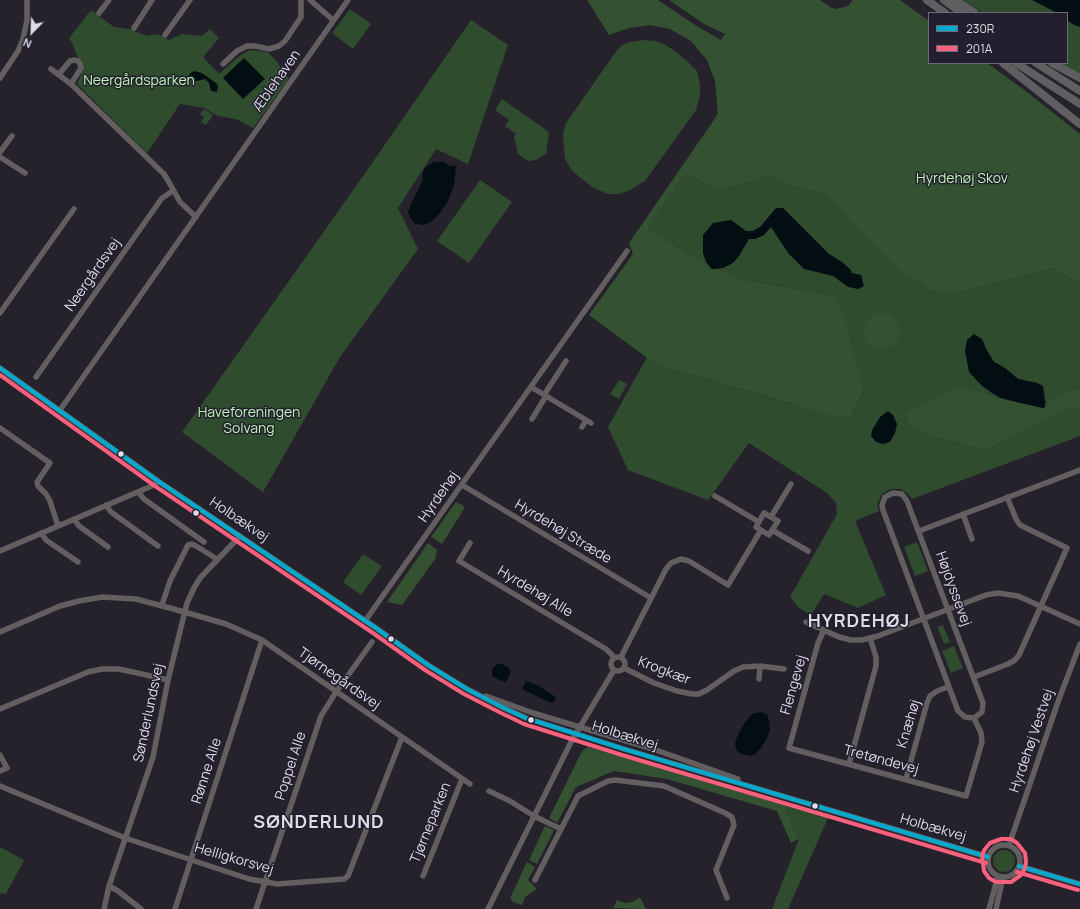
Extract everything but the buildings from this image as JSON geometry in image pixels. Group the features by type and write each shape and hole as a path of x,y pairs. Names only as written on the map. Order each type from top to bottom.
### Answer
{"highway":[{"path":"927,0 944,12"},
{"path":"944,0 961,12"},
{"path":"955,0 973,12"},
{"path":"1004,64 1080,124"},
{"path":"1018,64 1080,104"},
{"path":"1038,64 1080,91"},
{"path":"1054,64 1080,78"}],"street":[{"path":"0,78 24,39 27,20 27,0"},
{"path":"99,13 109,0"},
{"path":"134,28 152,0"},
{"path":"165,36 190,0"},
{"path":"223,64 236,51 247,46 269,49 279,46 301,17 301,0"},
{"path":"310,0 333,20"},
{"name":"Æblehaven","path":"60,410 348,0"},
{"path":"59,74 70,61 78,61 81,68 71,84"},
{"path":"51,69 71,84 164,174 180,202 196,217"},
{"path":"0,152 12,136"},
{"path":"0,157 25,173"},
{"name":"Neergårdsvej","path":"36,377 162,198 173,191"},
{"path":"0,313 74,209"},
{"name":"Hyrdehøj","path":"365,621 627,251"},
{"path":"532,418 566,361"},
{"name":"Holbækvej","path":"0,368 158,481 428,665 467,689 504,708 524,717 576,734 988,856"},
{"path":"531,386 589,421 582,427"},
{"path":"0,428 50,463 38,482 38,486 46,494 50,501 58,526"},
{"path":"919,531 1080,470"},
{"path":"0,551 154,485 158,481"},
{"path":"771,517 791,484"},
{"name":"Hyrdehøj Stræde","path":"462,486 651,598"},
{"path":"138,492 144,499 204,542"},
{"name":"Højdyssevej","path":"893,493 902,494 905,497 919,531 983,703 982,712 974,718 960,715 948,687 882,510 885,497 893,493"},
{"path":"715,496 759,522"},
{"path":"974,677 1008,664 1015,660 1019,655 1067,548 1020,526 1007,497"},
{"path":"106,505 111,512 158,546"},
{"path":"764,513 778,521 769,535 756,527 759,522 764,513"},
{"path":"963,514 972,539"},
{"path":"74,519 80,526 108,547"},
{"path":"621,658 666,569 671,563 676,560 689,561 728,585 761,530"},
{"path":"772,530 808,551"},
{"path":"41,533 46,540 78,562"},
{"name":"Sønderlundsvej","path":"104,909 108,886 153,757 168,680 184,611 200,578 240,536"},
{"name":"Hyrdehøj Alle","path":"470,543 459,561 602,647 615,658"},
{"path":"162,605 170,581 185,548 188,545 192,544 217,559"},
{"path":"806,622 851,640 870,638 986,595 998,593 1018,596 1080,624"},
{"name":"Tjørnegårdsvej","path":"0,632 60,606 102,597 136,599 184,611 226,624 262,640 470,784"},
{"name":"Flengevej","path":"789,748 818,643 824,630"},
{"path":"849,764 876,666 876,657 870,638"},
{"name":"Rønne Alle","path":"175,909 262,640"},
{"name":"Poppel Alle","path":"256,909 321,716 336,692 372,642"},
{"name":"Hyrdehøj Vestvej","path":"1009,845 1059,699 1080,644"},
{"path":"614,670 611,664 615,658 621,658"},
{"path":"614,670 620,671 624,668 625,663 621,658"},
{"name":"Krogkær","path":"624,668 661,686 692,694 699,694 734,670 750,666 784,669"},
{"path":"759,679 760,666"},
{"path":"0,709 88,672 102,669 118,669 168,680"},
{"path":"488,909 576,734 614,670"},
{"name":"Knæhøj","path":"906,779 927,702 930,696 936,691 948,687"},
{"name":"Holbækvej","path":"467,689 533,713 653,749 780,794"},
{"name":"Tretøndevej","path":"789,748 966,796 982,742 981,733 974,718"},
{"name":"Helligkorsvej","path":"0,786 125,838 249,878 277,884 347,878 402,736"},
{"path":"0,755 7,768 0,771"},
{"name":"Tjørneparken","path":"423,876 462,779"},
{"path":"535,880 578,796 608,781 620,780 664,786 732,817 734,825 716,870 727,898"},
{"path":"489,792 510,801 534,816 561,829"},
{"path":"1009,845 1017,851 1020,856 1019,866 1013,874 1000,877 989,868 988,856 997,846 1009,845"},
{"path":"1019,866 1080,884"},
{"path":"989,909 1000,877"},
{"path":"996,909 1000,877"},
{"path":"108,886 118,891 141,909"}],"green space":[{"name":"Hyrdehøj Skov","path":"587,0 658,0 695,25 721,40 725,34 704,24 669,0 820,0 836,9 848,6 853,0 900,0 928,20 928,64 988,64 1080,134 1080,284 1053,268 951,295 930,290 899,270 863,235 826,194 793,187 771,176 717,191 686,173 648,228 706,264 712,270 719,270 746,280 833,295 844,318 864,391 853,411 852,416 841,418 657,365 589,315 633,254 629,243 718,114 715,81 707,60 691,41 670,29 650,25 629,28 609,35"},
{"path":"963,0 1080,0 1080,75 1062,64 1068,64 1068,12 981,12"},
{"path":"350,9 371,24 353,49 332,33"},
{"name":"Neergårdsparken","path":"91,10 114,27 129,29 147,36 158,34 169,40 182,34 202,36 210,29 219,38 203,57 219,74 238,57 249,50 267,52 275,59 289,79 253,128 236,119 218,116 204,108 180,104 147,153 77,84 83,70 69,38"},
{"name":"Haveforeningen Solvang","path":"471,20 508,45 468,164 436,149 398,208 418,249 340,357 263,492 182,432 366,172"},
{"path":"643,40 655,41 664,44 687,61 697,71 700,84 700,96 696,110 645,181 628,191 619,194 608,194 594,188 570,168 565,158 563,135 566,123 617,50 622,45"},
{"path":"502,99 549,132 546,154 536,160 528,161 518,154 514,137 516,134 505,126 509,120 495,110"},
{"path":"204,109 213,115 206,125 201,122 204,117 200,114"},
{"path":"686,173 717,191 771,176 793,187 826,194 863,235 899,270 930,290 951,295 1053,268 1080,284 1080,390 1072,390 1046,403 1043,386 1037,383 1018,379 1005,368 994,362 982,339 989,391 1000,398 959,386 908,411 909,424 931,436 986,450 1069,408 1080,411 1080,436 912,499 901,489 891,489 882,494 877,504 879,511 855,521 886,595 858,608 824,594 811,615 799,608 790,597 837,514 836,503 827,493 749,443 708,500 628,470 608,427 647,357 657,365 795,405 853,411 864,391 833,295 746,280 719,270 712,270 706,264 648,228"},
{"path":"480,180 512,202 469,263 437,241"},
{"path":"886,313 895,318 899,324 899,338 895,344 886,349 878,349 869,344 865,338 864,327 869,318 875,314"},
{"path":"619,380 627,384 619,399 610,394"},
{"path":"959,386 1043,408 1045,407 1046,403 1072,390 1080,390 1080,411 1069,408 986,450 931,436 908,424 908,411"},
{"path":"456,502 464,506 464,509 442,544 431,537"},
{"path":"917,542 928,571 915,576 904,547"},
{"path":"428,543 437,550 435,559 402,605 387,602"},
{"path":"363,554 382,566 361,595 343,582"},
{"path":"943,625 950,642 944,644 937,627"},
{"path":"954,646 963,668 951,673 942,651"},
{"path":"588,747 783,803 799,839 791,843 777,811 667,779 614,771 576,787 557,823 549,818 582,751"},
{"path":"783,803 829,816 788,909 772,909 799,839"},
{"path":"545,826 554,830 537,864 529,860"},
{"path":"0,847 24,860 6,894 0,893"},
{"path":"1000,850 1008,850 1015,857 1015,865 1008,872 1000,872 993,865 993,857"},
{"path":"527,862 535,867 528,880 537,889 525,897 522,905 513,902 510,898"},
{"path":"639,898 646,909 613,908 617,900 625,903 632,902"}],"shaded area":[{"path":"1032,0 1080,0 1080,27 1068,21 1068,12 1055,12"},
{"path":"244,58 265,79 243,99 223,78"},
{"path":"194,71 202,73 216,83 218,86 217,92 211,91 209,83 205,79 197,81 190,79 189,74"},
{"path":"434,162 444,162 450,166 456,166 454,185 448,201 440,213 431,222 423,225 416,224 413,222 408,213 422,182 423,172 426,167"},
{"path":"776,208 783,208 829,254 842,262 850,269 852,273 861,275 864,286 858,289 848,287 833,276 804,269 788,253 771,227 764,235 755,239 749,239 733,263 723,268 712,269 706,262 703,253 703,235 713,223 731,220 746,231 753,231 760,227"},
{"path":"974,334 982,339 994,362 1005,368 1018,379 1037,383 1043,386 1045,407 1043,408 1000,398 982,386 969,372 965,351 967,340"},
{"path":"888,411 893,415 897,424 895,433 890,442 883,444 876,442 871,436 872,430 880,417"},
{"path":"497,664 502,664 509,668 511,672 506,682 492,676 492,669"},
{"path":"526,681 537,685 553,695 556,699 554,702 551,703 522,689"},
{"path":"760,712 767,714 769,721 770,730 766,740 755,754 750,756 741,754 736,750 735,743 738,735 745,722 752,714"}],"transit line":[{"name":"230R","path":"0,368 158,481 376,628 428,665 467,689 504,708 526,718 624,749 988,857"},
{"name":"201A","path":"0,375 155,486 373,633 425,670 464,694 501,713 524,724 622,755 986,863"},
{"name":"201A","path":"1001,839 1011,839 1017,843 1025,853 1025,868 1021,875 1011,882 996,882 989,878 984,871 982,855 990,843 1001,839"},
{"name":"230R","path":"1019,866 1080,884"},
{"name":"201A","path":"1017,872 1078,890"}],"district":[{"name":"HYRDEHØJ","path":"859,622"},
{"name":"SØNDERLUND","path":"319,823"}]}
